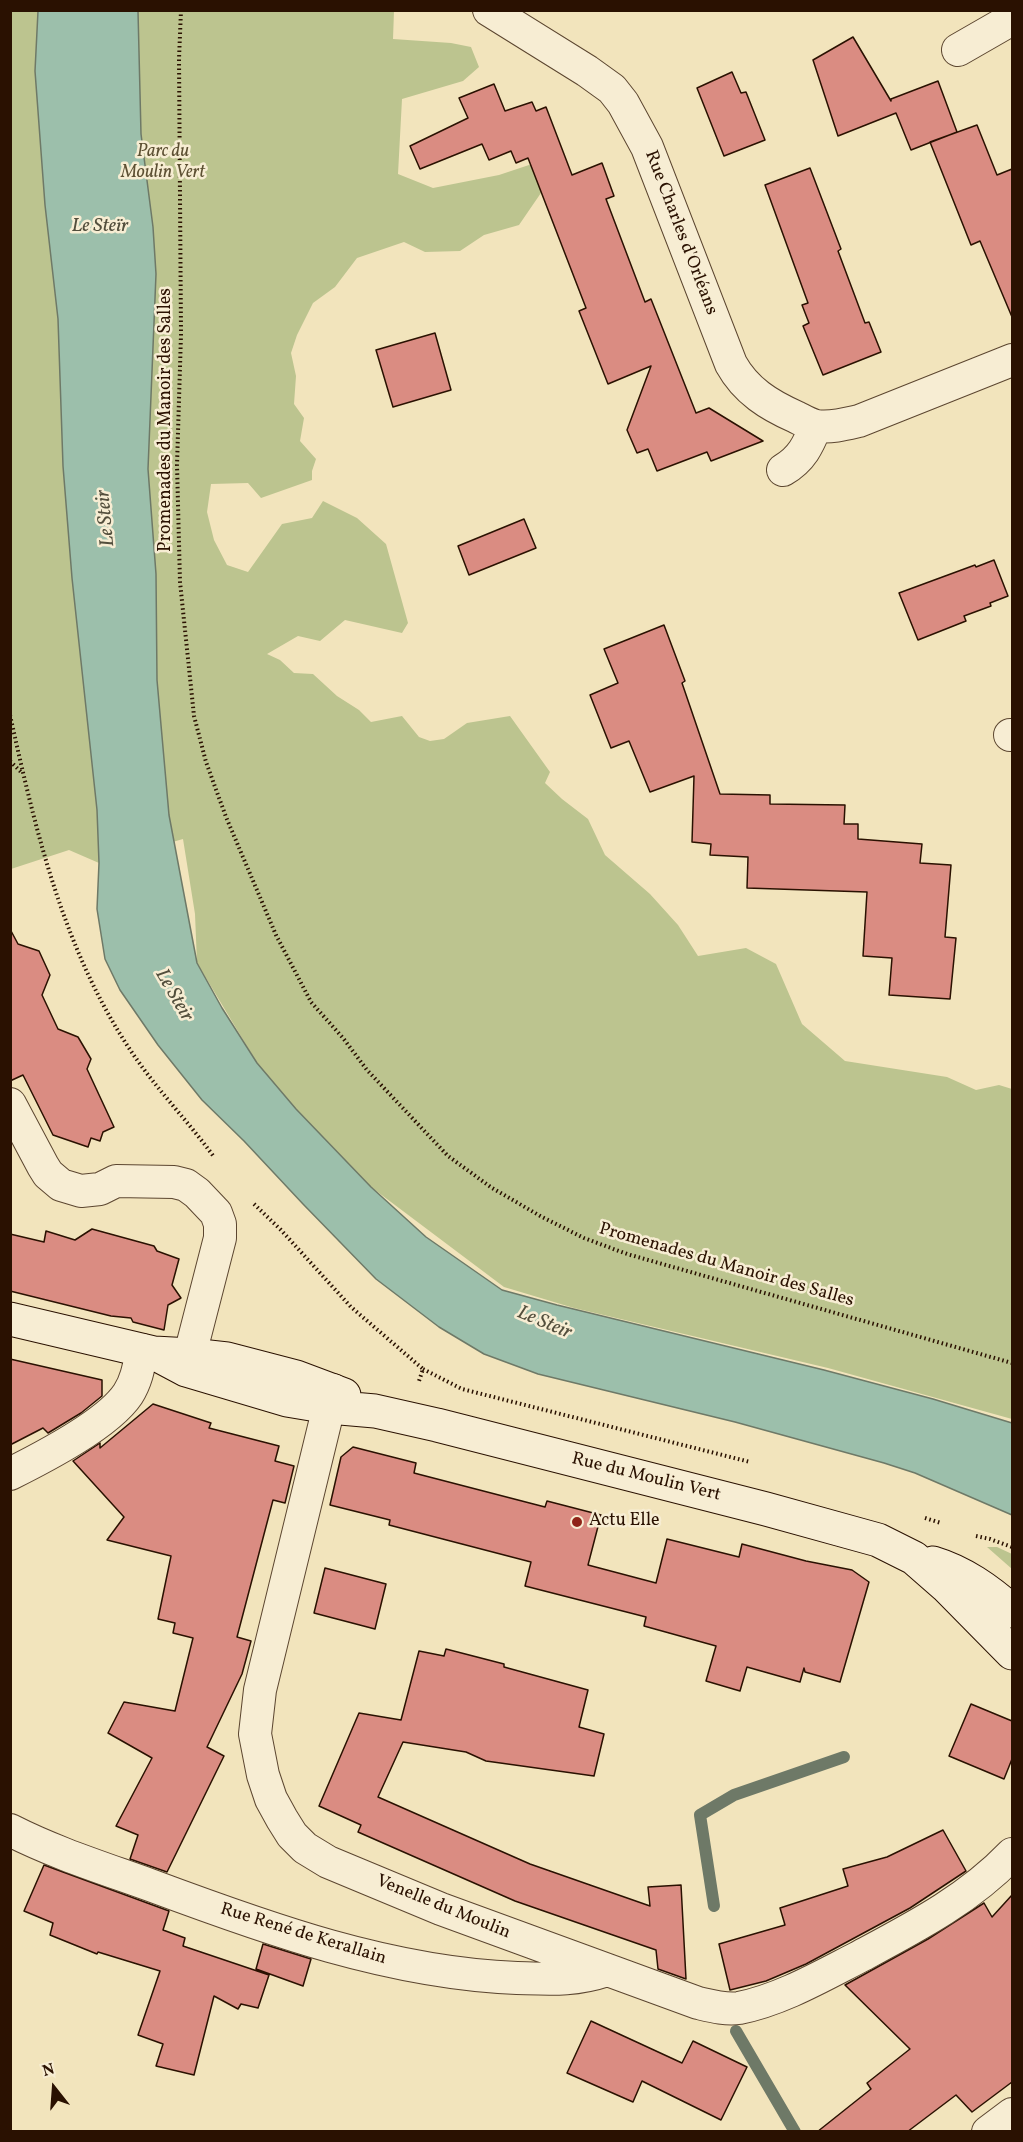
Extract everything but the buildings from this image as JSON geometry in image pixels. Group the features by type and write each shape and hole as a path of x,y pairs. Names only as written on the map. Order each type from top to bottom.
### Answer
{"main road":[{"name":"Rue du Moulin Vert","path":"10,1319 188,1362 227,1359 258,1367 331,1398 380,1412 878,1540 914,1558 957,1572 992,1594 1012,1611"},
{"name":"Rue du Moulin Vert","path":"914,1558 946,1586 1012,1653"}],"street":[{"name":"Rue Charles d'Orléans","path":"489,10 612,89 623,103 647,147 718,333 738,377 749,389 768,403 816,426"},
{"path":"958,50 1012,19"},
{"path":"783,470 795,463 804,452 816,426 838,426 859,421 1012,360"},
{"path":"10,1104 48,1174 61,1185 81,1191 100,1189 116,1181 174,1182 192,1189 216,1213 220,1224 220,1238 188,1362"},
{"path":"10,1474 84,1432 111,1412 128,1393 148,1352"},
{"name":"Venelle du Moulin","path":"331,1398 256,1710 255,1734 259,1762 271,1799 292,1835 305,1848 328,1862 467,1919 698,2003 738,2008 795,1988 908,1932 975,1888 1012,1854"},
{"name":"Rue René de Kerallain","path":"10,1830 84,1862 202,1905 357,1954 397,1964 487,1977 554,1979 586,1977 607,1970"},
{"path":"987,2132 1012,2114"}],"path":[{"name":"Promenades du Manoir des Salles","path":"181,10 179,59 181,323 177,465 180,582 191,695 206,762 226,817 276,935 311,1002 343,1038 367,1070 448,1156 492,1188 542,1217 584,1238 627,1254 1012,1362"},
{"path":"10,715 44,857 66,923 87,975 140,1064 216,1159"},
{"path":"10,761 24,776"},
{"path":"249,1200 281,1230 351,1307 423,1369 420,1381 393,1382 380,1412"},
{"path":"982,1538 1012,1547"}],"green space":[{"name":"Parc du Moulin Vert","path":"11,11 394,11 393,39 451,43 471,47 479,67 463,81 402,99 398,174 433,188 499,175 550,158 556,171 519,225 484,235 460,251 425,252 404,242 357,258 335,287 313,303 291,353 296,376 294,404 304,418 300,441 316,459 312,480 261,498 248,483 211,484 207,512 214,540 227,565 248,572 282,524 312,518 323,501 357,518 386,544 408,623 402,633 345,620 320,641 298,636 267,654 280,660 294,673 313,674 371,722 402,716 419,737 430,741 444,739 467,723 510,716 550,772 545,783 588,819 605,855 650,894 678,925 698,956 746,948 776,964 802,1024 845,1061 947,1077 976,1090 999,1085 1012,1089 1012,1419 828,1368 574,1308 504,1287 371,1187 296,1109 257,1063 197,963 195,914 183,839 99,863 69,850 11,869"},
{"path":"987,1547 997,1547 1012,1554 1012,1569"}],"water":[{"name":"Le Steïr","path":"38,11 138,11 141,134 153,227 156,274 148,469 156,574 157,680 169,815 197,963 257,1063 296,1109 371,1187 426,1237 502,1290 824,1370 1012,1423 1012,1515 915,1473 884,1463 735,1422 538,1374 484,1354 439,1327 376,1279 202,1100 158,1045 120,990 105,959 97,909 99,863 97,810 72,578 63,466 58,319 45,205 35,71"}],"waterway":[{"path":"714,1906 700,1815 734,1795 844,1757"},
{"path":"736,2031 795,2132"}],"place":[{"name":"Actu Elle","path":"577,1522"}],"water label":[{"name":"Le Steir","path":"107,518"},
{"name":"Le Steir","path":"173,996"},
{"name":"Le Steir","path":"544,1324"}]}
